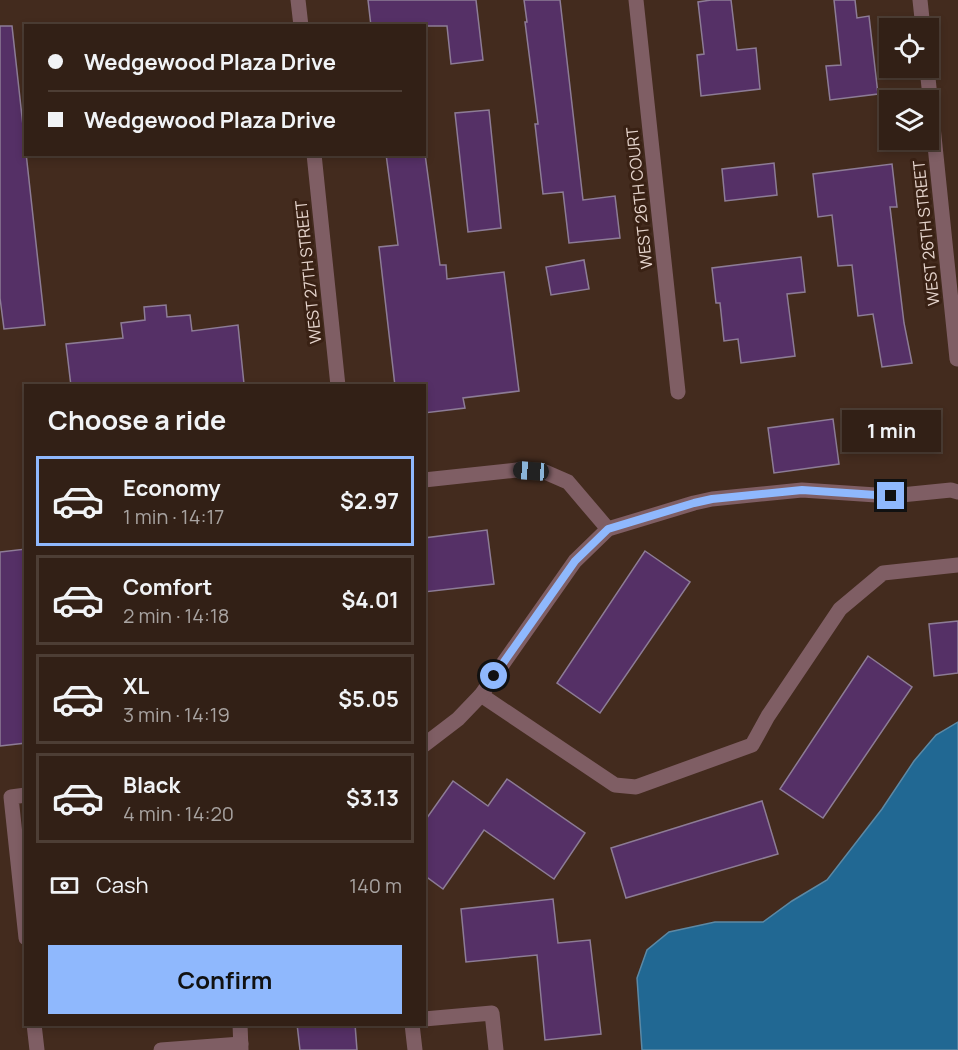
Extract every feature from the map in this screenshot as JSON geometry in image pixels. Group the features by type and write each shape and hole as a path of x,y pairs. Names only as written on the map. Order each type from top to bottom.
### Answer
{"street":[{"path":"298,0 300,24"},
{"name":"WEST 26TH COURT","path":"636,0 678,392"},
{"path":"920,0 922,18"},
{"name":"WEST 26TH STREET","path":"928,78 957,359"},
{"name":"WEST 27TH STREET","path":"314,156 338,384"},
{"path":"426,480 516,470 544,472 568,482 608,529"},
{"path":"426,744 459,719 481,695 575,561 608,529 712,499 802,490 891,496 951,490 958,492"},
{"path":"481,695 615,785 636,788 752,745 768,716 840,609 883,573 958,565"},
{"path":"24,795 11,797 24,919"},
{"path":"426,1019 492,1013 495,1050"},
{"path":"34,1026 37,1050"},
{"path":"161,1050 241,1047 240,1026"},
{"path":"412,1026 415,1050"}],"water":[{"path":"958,722 958,1050 642,1050 637,978 647,950 669,932 715,922 763,922 827,880 882,809 914,761 936,735"}],"building":[{"path":"368,0 476,0 483,60 451,64 447,26 371,24"},
{"path":"524,0 560,0 583,200 615,196 620,238 569,243 563,192 543,194 535,124 538,124"},
{"path":"731,0 737,50 756,48 760,89 701,96 697,55 704,54 698,2"},
{"path":"834,0 855,0 857,18 869,16 878,94 830,100 826,66 841,65"},
{"path":"0,26 12,26 24,135 24,156 26,156 45,325 4,329 0,298"},
{"path":"489,110 501,228 468,232 455,113"},
{"path":"386,156 425,156 440,265 446,265 447,279 504,272 519,391 463,398 465,408 426,413 426,384 395,384 379,247 398,245"},
{"path":"774,163 777,195 725,201 722,169"},
{"path":"892,164 897,207 890,207 904,323 912,363 882,367 873,314 858,316 852,265 838,266 832,215 818,217 813,174"},
{"path":"801,257 805,292 787,294 795,356 741,363 738,339 724,341 720,303 716,303 712,268"},
{"path":"584,260 589,289 551,295 546,267"},
{"path":"166,305 167,317 190,315 192,331 238,325 244,384 71,384 66,344 123,338 121,323 145,320 144,307"},
{"path":"833,419 839,464 774,473 768,428"},
{"path":"487,530 494,584 426,592 426,538"},
{"path":"24,549 24,743 0,746 0,552"},
{"path":"645,551 690,582 600,713 557,683"},
{"path":"958,621 958,673 934,676 929,624"},
{"path":"868,656 912,687 823,818 780,789"},
{"path":"507,779 585,833 554,879 484,830 443,889 426,876 426,819 453,781 488,806"},
{"path":"762,801 778,854 626,898 611,848"},
{"path":"553,899 558,943 590,940 601,1034 545,1040 537,955 466,962 461,909"},
{"path":"297,1026 355,1026 357,1050 300,1050"}],"route":[{"path":"494,676 575,561 608,529 712,499 802,490 891,496"}]}
